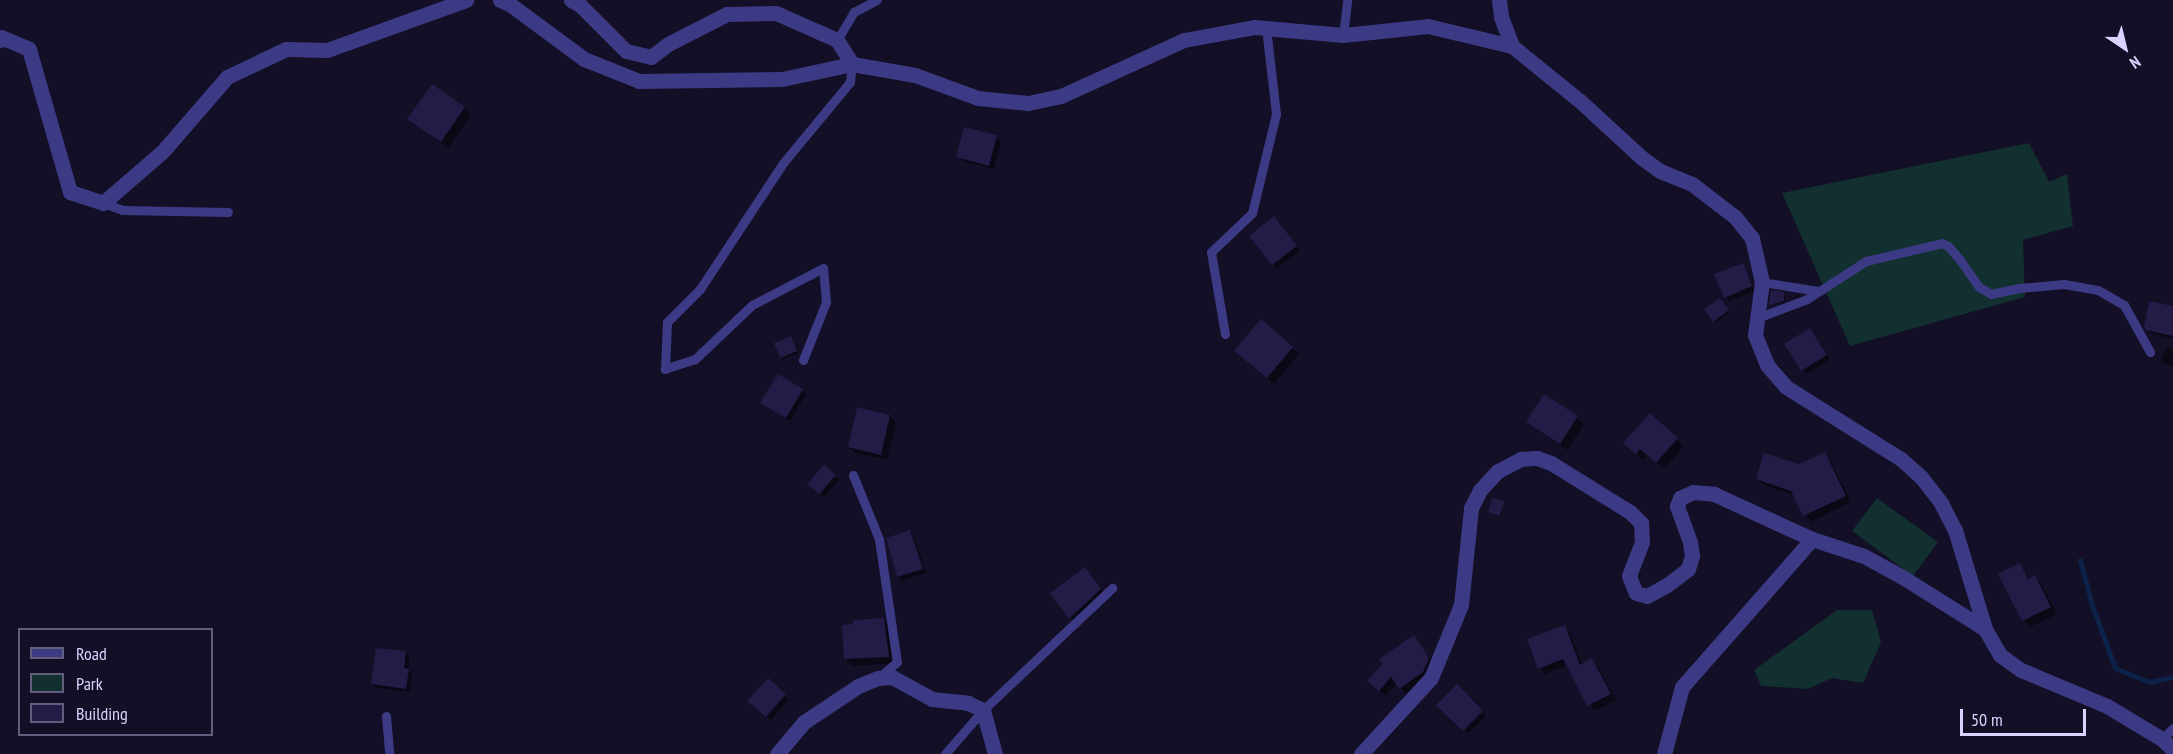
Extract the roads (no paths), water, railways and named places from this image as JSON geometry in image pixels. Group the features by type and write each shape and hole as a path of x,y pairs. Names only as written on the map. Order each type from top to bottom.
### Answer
{"street":[{"path":"0,38 29,49 70,192 103,203 164,151 226,77 286,49 327,50 466,0"},
{"path":"500,0 511,5 584,59 639,81 782,79 852,64 915,75 978,99 1028,103 1061,96 1184,40 1254,27 1343,35 1428,26 1512,46 1580,101 1642,158 1659,171 1692,184 1735,217 1752,238 1762,282 1755,335 1767,365 1786,387 1901,459 1921,477 1941,503 1955,530 1984,629 2000,655 2021,670 2167,733 2173,750"},
{"path":"571,0 580,5 626,51 651,57 668,44 728,14 776,13 837,40 852,64"},
{"path":"1499,0 1501,17 1512,46"},
{"path":"1361,754 1431,678 1461,605 1471,508 1480,490 1498,471 1521,459 1537,458 1551,464 1630,512 1641,523 1642,542 1629,576 1636,593 1647,596 1667,585 1688,569 1692,556 1690,542 1677,506 1680,498 1693,492 1714,494 1812,539 1864,556 1904,578 1984,629"},
{"path":"1664,754 1682,687 1812,539"},
{"path":"777,754 804,722 858,686 878,678 898,679 932,699 968,703 983,710 995,754"}],"lane":[{"path":"837,40 854,12 878,0"},
{"path":"1343,35 1347,0"},
{"path":"1225,334 1211,252 1252,213 1276,114 1266,28"},
{"path":"803,360 826,302 823,267 752,305 695,359 665,369 667,322 700,289 783,164 850,82 852,64"},
{"path":"103,203 122,210 228,212"},
{"path":"1757,318 1807,299 1866,261 1942,243 1948,246 1960,260 1979,287 1991,294 2020,288 2064,284 2098,290 2124,306 2150,352"},
{"path":"1762,282 1818,291"},
{"path":"854,475 879,539 897,662 878,678"},
{"path":"945,754 983,710 1112,588"},
{"path":"386,716 389,754"}],"waterway":[{"path":"2080,560 2092,605 2115,668 2149,682 2173,677"}]}
